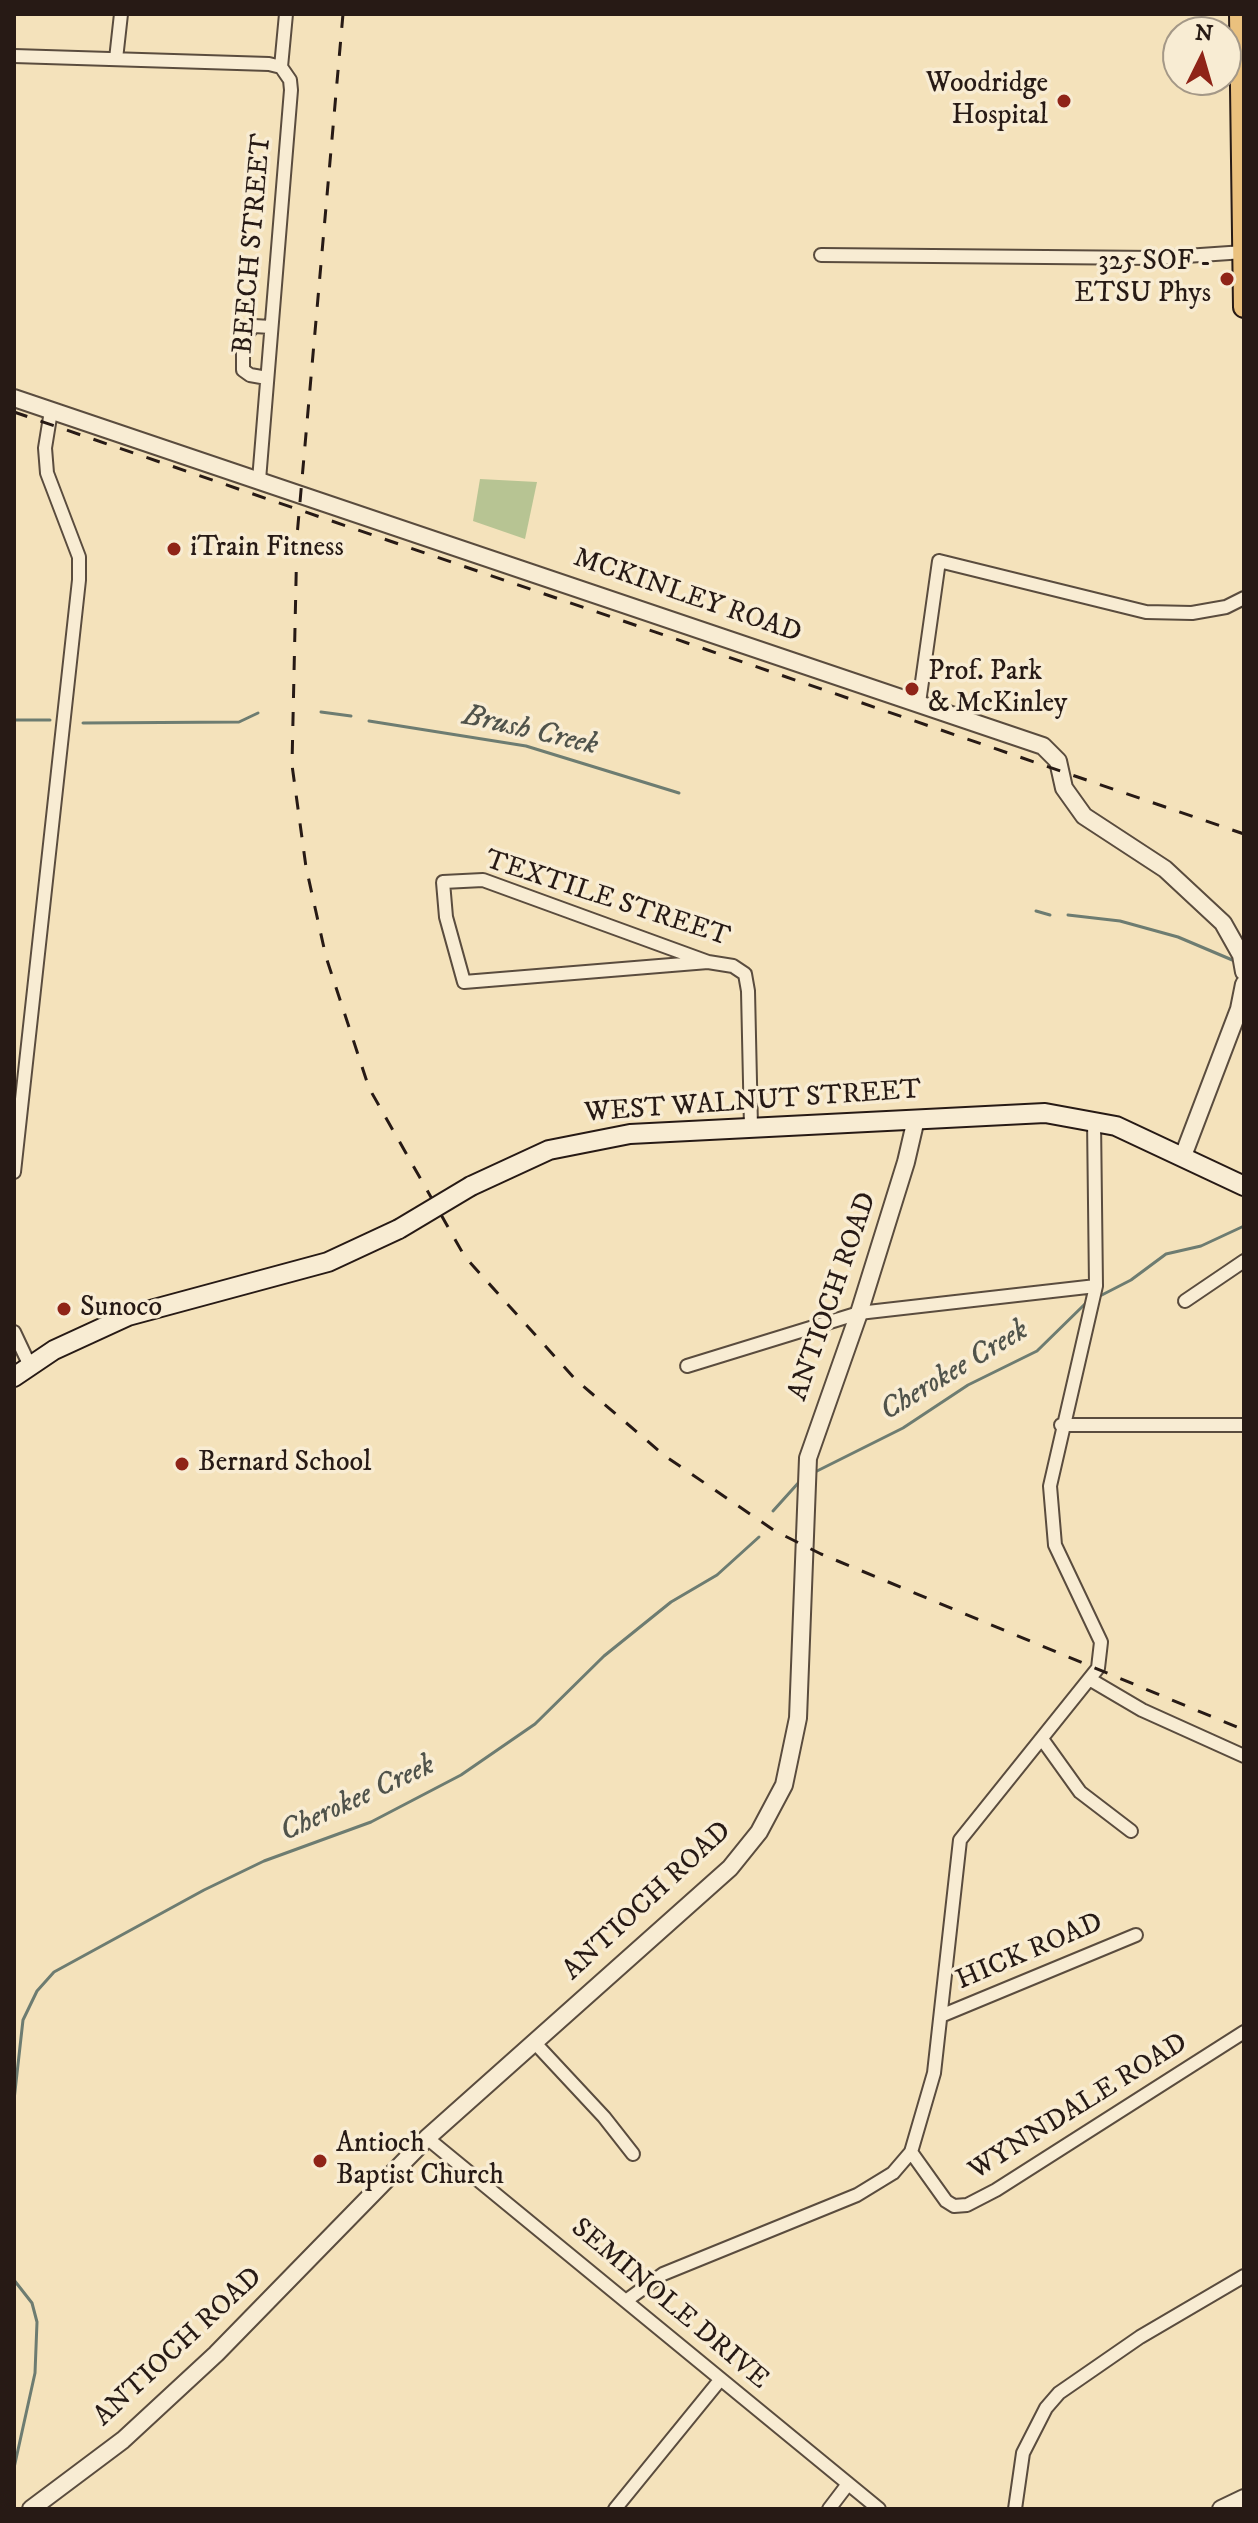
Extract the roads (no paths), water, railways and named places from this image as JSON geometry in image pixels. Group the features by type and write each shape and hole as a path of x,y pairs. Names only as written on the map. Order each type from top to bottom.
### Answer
{"highway":[{"path":"1240,14 1244,307"}],"main road":[{"name":"WEST WALNUT STREET","path":"14,1377 90,1332 128,1316 328,1262 399,1229 512,1165 579,1142 630,1134 1045,1113 1094,1120 1183,1156 1244,1186"}],"street":[{"path":"116,59 121,14"},
{"name":"BEECH STREET","path":"259,480 291,90 290,80 281,67 286,14"},
{"path":"14,56 269,64 281,67"},
{"path":"821,255 1157,258 1242,252"},
{"path":"267,378 250,375 243,370 243,338 254,326 271,327"},
{"name":"MCKINLEY ROAD","path":"14,398 1050,750 1058,761 1064,788 1084,816 1145,853 1189,888 1230,933 1241,955 1244,972"},
{"path":"14,1172 79,580 79,557 47,473 45,448 51,411"},
{"path":"919,703 939,561 1136,610 1192,613 1226,607 1244,598"},
{"name":"TEXTILE STREET","path":"708,962 464,982 446,917 443,882 483,880 708,962 733,966 745,974 751,1127"},
{"path":"1183,1156 1239,1009 1244,984"},
{"name":"ANTIOCH ROAD","path":"31,2509 123,2440 216,2354 427,2138 730,1868 759,1832 784,1785 798,1718 808,1458 859,1313 906,1162 916,1119"},
{"path":"627,2300 663,2274 857,2195 893,2173 911,2152 934,2073 943,2015 960,1840 1098,1668 1101,1642 1055,1545 1050,1486 1061,1425 1095,1294 1094,1120"},
{"path":"1185,1301 1244,1261"},
{"path":"687,1366 859,1313 1095,1294"},
{"path":"14,1332 30,1366"},
{"path":"1061,1425 1244,1425"},
{"path":"1091,1680 1142,1710 1244,1756"},
{"path":"1042,1739 1080,1792 1131,1831"},
{"name":"HICK ROAD","path":"943,2015 1136,1935"},
{"name":"WYNNDALE ROAD","path":"911,2152 946,2201 954,2206 967,2205 1244,2032"},
{"path":"535,2043 604,2117 633,2154"},
{"name":"SEMINOLE DRIVE","path":"427,2138 879,2509"},
{"path":"1015,2509 1023,2453 1046,2408 1059,2393 1140,2337 1244,2276"},
{"path":"615,2509 720,2380"},
{"path":"829,2509 848,2484"},
{"path":"1221,2509 1244,2498"}],"waterway":[{"name":"Brush Creek","path":"321,712 351,716"},
{"name":"Brush Creek","path":"83,723 239,722 258,713"},
{"name":"Brush Creek","path":"14,720 50,720"},
{"name":"Brush Creek","path":"369,721 526,746 679,793"},
{"name":"Brush Creek","path":"1036,911 1050,915"},
{"name":"Brush Creek","path":"1068,915 1120,921 1178,937 1237,962"},
{"name":"Cherokee Creek","path":"1096,1298 1131,1280 1166,1254 1201,1246 1244,1226"},
{"name":"Cherokee Creek","path":"813,1473 903,1428 968,1385 1037,1351 1086,1303"},
{"name":"Cherokee Creek","path":"773,1511 800,1481"},
{"name":"Cherokee Creek","path":"14,2100 23,2020 37,1991 54,1972 204,1890 264,1861 371,1822 461,1775 535,1724 604,1656 671,1602 717,1575 759,1537"},
{"name":"Cherokee Creek","path":"14,2280 32,2303 37,2322 35,2373 14,2468"}],"railway":[{"path":"343,14 297,536 292,765 306,867 326,957 369,1088 465,1257 576,1380 665,1456 775,1531 821,1554 1244,1730"},
{"path":"14,412 1244,834"}],"place":[{"name":"Woodridge Hospital","path":"1064,101"},
{"name":"325 SOF - ETSU Phys","path":"1227,279"},
{"name":"iTrain Fitness","path":"174,549"},
{"name":"Prof. Park & McKinley","path":"912,689"},
{"name":"Sunoco","path":"64,1309"},
{"name":"Bernard School","path":"182,1464"},
{"name":"Antioch Baptist Church","path":"320,2161"}]}
